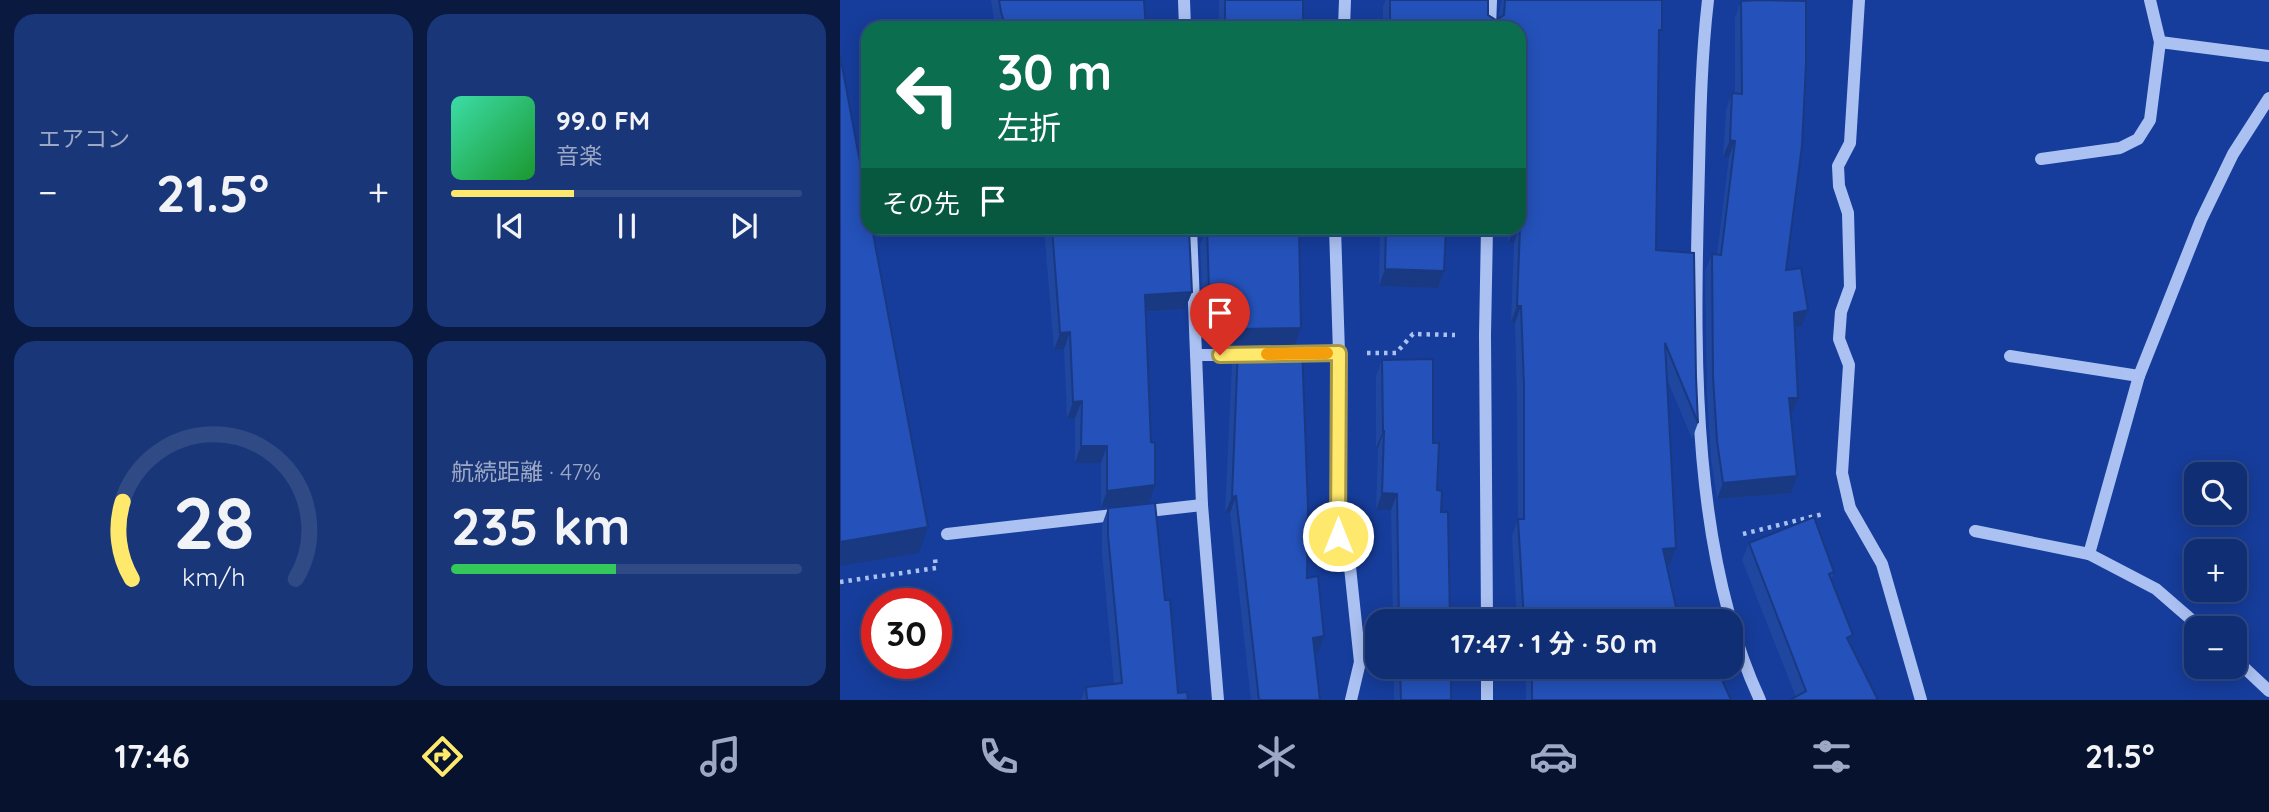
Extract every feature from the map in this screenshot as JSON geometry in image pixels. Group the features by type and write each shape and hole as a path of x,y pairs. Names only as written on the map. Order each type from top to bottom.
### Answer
{"street":[{"path":"1184,0 1185,21"},
{"path":"1345,0 1345,21"},
{"path":"1490,21 1491,0"},
{"path":"1708,0 1702,54 1696,260 1699,414 1712,541 1731,622 1760,700"},
{"path":"1859,0 1850,143 1838,166 1839,186 1848,213 1850,287 1841,312 1839,339 1849,365 1842,473 1850,508 1882,564 1921,700"},
{"path":"2041,159 2120,148 2138,139 2150,120 2160,42 2150,0"},
{"path":"2160,42 2269,57"},
{"path":"2089,554 2139,376 2200,220 2234,154 2269,98"},
{"path":"1191,235 1202,505 1218,700"},
{"path":"1335,235 1339,353 1338,536 1350,567 1360,662 1351,700"},
{"path":"1487,235 1487,609"},
{"path":"1196,355 1339,353"},
{"path":"2010,356 2139,376"},
{"path":"947,534 1202,505"},
{"path":"1975,531 2089,554 2156,589 2187,616"},
{"path":"2247,670 2269,691"},
{"path":"1487,679 1487,700"}],"path":[{"path":"1339,353 1396,353 1413,334"},
{"path":"1712,541 1850,508"},
{"path":"840,582 936,568 931,537 947,534"}],"building":[{"path":"999,0 1144,0 1146,21 1004,21"},
{"path":"1225,0 1303,0 1303,21 1225,21"},
{"path":"1390,0 1488,0 1488,15 1496,20 1504,15 1505,0 1662,0 1662,30 1659,30 1656,250 1694,253 1698,423 1665,343 1676,548 1663,549 1676,609 1523,609 1518,519 1524,519 1524,386 1521,306 1517,306 1520,235 1526,235 1526,21 1390,21"},
{"path":"1741,1 1806,1 1802,146 1786,270 1801,268 1808,310 1794,313 1798,398 1789,398 1797,476 1723,483 1713,377 1712,254 1721,255 1735,141 1730,140 1732,93 1742,94"},
{"path":"840,55 861,168 861,235 873,235 928,527 840,542"},
{"path":"1053,235 1189,235 1192,292 1145,295 1151,442 1155,443 1155,485 1107,491 1107,446 1081,446 1082,401 1073,402 1070,332 1060,333"},
{"path":"1207,235 1299,235 1301,328 1238,329 1239,308 1230,308 1230,290 1209,291"},
{"path":"1386,235 1446,235 1444,271 1385,269"},
{"path":"1238,346 1302,346 1308,508 1307,578 1318,576 1324,636 1313,638 1320,700 1259,700 1236,496 1232,497"},
{"path":"1433,359 1433,443 1439,443 1437,490 1442,491 1441,512 1448,512 1450,609 1399,609 1397,494 1382,493 1382,360"},
{"path":"1155,503 1165,600 1170,600 1178,693 1187,692 1188,700 1087,700 1086,687 1122,683 1108,535 1108,508"},
{"path":"1814,517 1834,572 1829,574 1853,635 1847,638 1878,700 1790,700 1806,691 1749,543"},
{"path":"1400,679 1451,679 1451,700 1401,700"},
{"path":"1532,679 1721,679 1731,700 1532,700"}],"slow traffic":[{"path":"1267,354 1327,353"}],"route":[{"path":"1220,355 1339,353 1338,536"}]}
